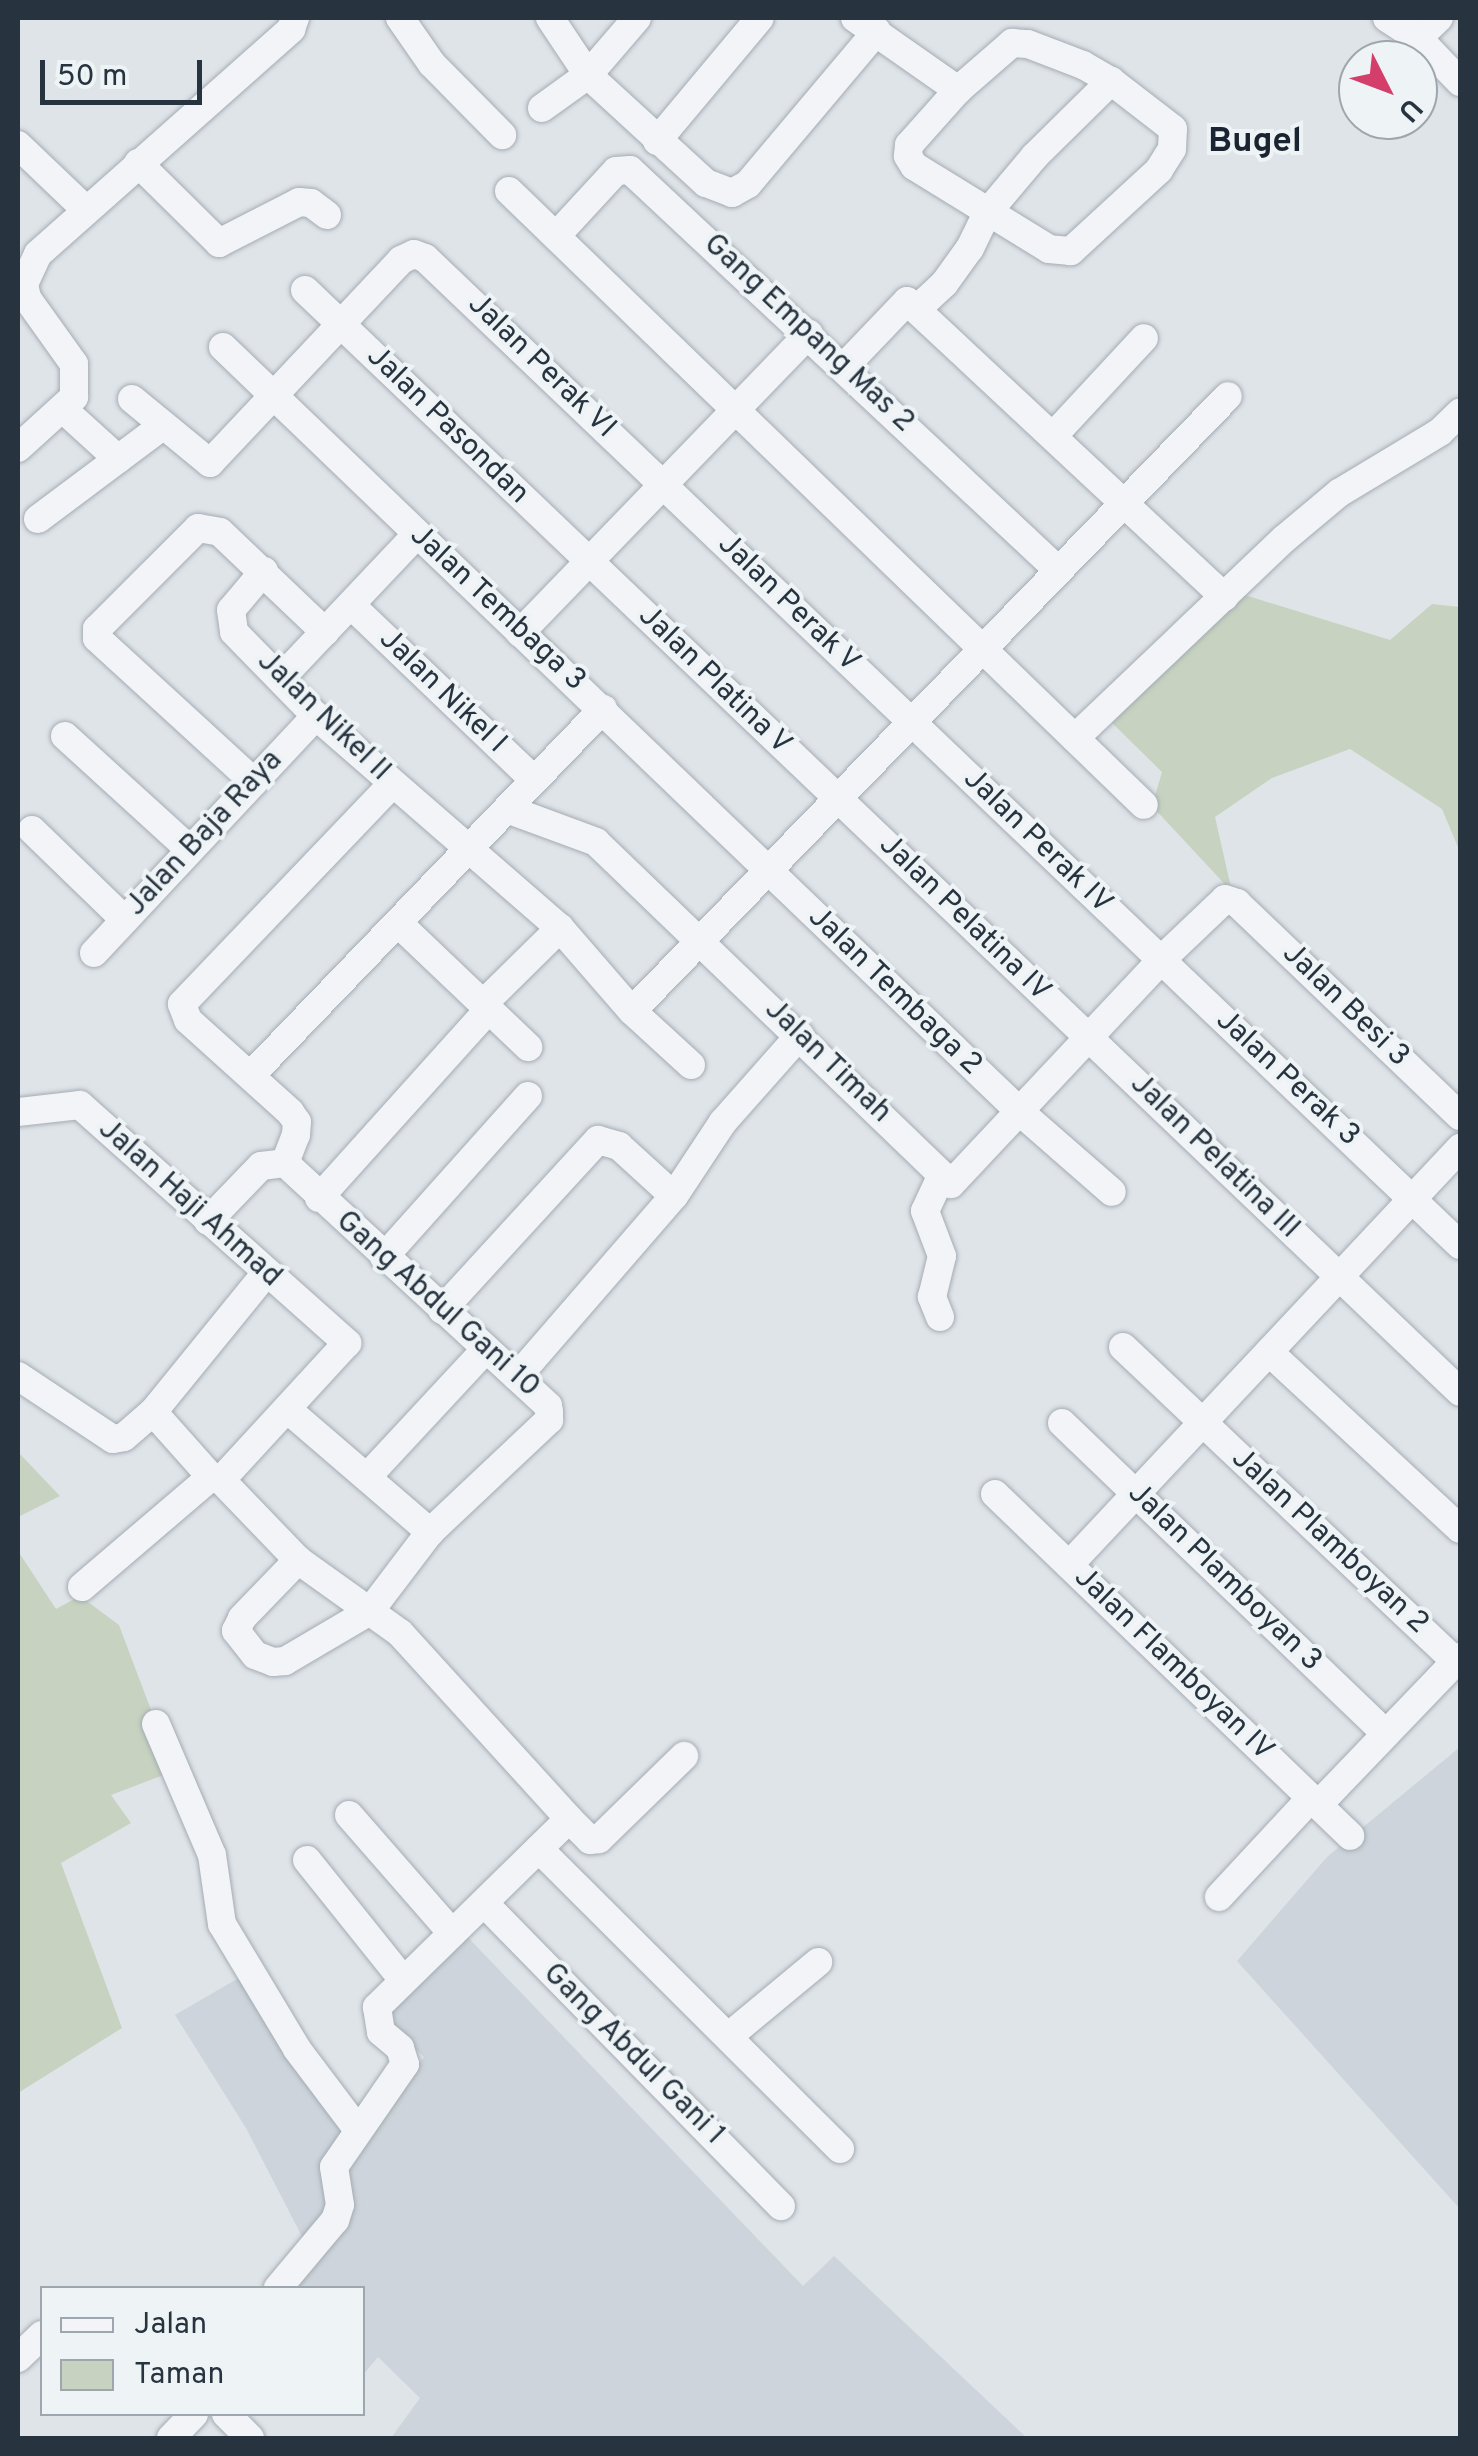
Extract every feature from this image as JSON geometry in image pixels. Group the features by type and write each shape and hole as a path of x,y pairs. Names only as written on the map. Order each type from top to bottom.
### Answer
{"street":[{"path":"18,448 64,410 74,396 74,364 22,299 24,284 38,254 290,29 295,18"},
{"path":"400,18 432,64 502,135"},
{"path":"550,18 588,75 706,183 732,193 741,190 866,24 958,90"},
{"path":"542,108 588,75 637,18"},
{"path":"657,141 760,18"},
{"path":"1387,18 1418,38 1460,82"},
{"path":"1418,38 1438,18"},
{"path":"1020,42 1111,81 1173,128 1172,150 1152,178 1078,246 1060,253 987,213 914,166 908,156 909,144 958,90 1005,48 1020,42"},
{"path":"917,309 944,284 970,248 987,213 1034,156 1111,81"},
{"path":"18,145 86,210"},
{"path":"138,163 220,243 299,202 311,203 328,214"},
{"name":"Gang Empang Mas 2","path":"556,236 616,171 630,170 1059,572"},
{"path":"509,191 1144,805"},
{"name":"Jalan Perak VI","path":"340,324 401,260 414,254 431,262 664,484"},
{"name":"Jalan Pasondan","path":"305,290 589,561"},
{"path":"844,367 907,300 1224,597"},
{"path":"132,399 161,427 210,463 340,324"},
{"path":"520,633 809,334"},
{"path":"1054,436 1144,338"},
{"name":"Jalan Tembaga 3","path":"222,347 770,872"},
{"path":"632,1011 1228,396"},
{"path":"64,410 118,458"},
{"path":"1075,738 1340,493 1440,432 1460,413"},
{"path":"38,519 161,427"},
{"name":"Jalan Perak V","path":"664,484 913,723"},
{"path":"254,782 97,638 97,629 198,528 220,532 325,632"},
{"path":"281,678 417,534"},
{"name":"Jalan Platina V","path":"589,561 840,800"},
{"name":"Jalan Nikel II","path":"264,571 232,610 230,623 316,716 550,920 632,1011 692,1065"},
{"name":"Jalan Nikel I","path":"350,605 532,778"},
{"path":"250,1075 603,708"},
{"name":"Jalan Baja Raya","path":"94,952 316,716"},
{"name":"Jalan Perak IV","path":"913,723 1161,960"},
{"path":"66,736 190,848"},
{"path":"208,1221 261,1166 285,1164 296,1122 188,1020 182,1012 183,999 392,784"},
{"name":"Jalan Pelatina IV","path":"840,800 1088,1037"},
{"name":"Jalan Timah","path":"507,808 596,842 704,941 946,1179"},
{"path":"32,830 124,920"},
{"name":"Jalan Tembaga 2","path":"770,872 1019,1112 1112,1192"},
{"name":"Jalan Besi 3","path":"1161,960 1228,898 1460,1116"},
{"path":"319,1198 487,1006 550,920"},
{"path":"398,923 528,1047"},
{"path":"940,1317 932,1298 942,1256 925,1211 946,1179 1019,1112 1161,960"},
{"name":"Jalan Perak 3","path":"1161,960 1460,1246"},
{"path":"517,1377 674,1196 723,1122 800,1036"},
{"name":"Jalan Pelatina III","path":"1088,1037 1460,1392"},
{"path":"384,1257 528,1096"},
{"name":"Jalan Haji Ahmad","path":"18,1112 80,1106 346,1343 287,1408"},
{"path":"442,1310 598,1140 619,1146 674,1196"},
{"path":"1069,1565 1460,1148"},
{"name":"Gang Abdul Gani 10","path":"285,1164 548,1406 548,1420 430,1532 370,1612"},
{"path":"18,1376 113,1439 124,1437 153,1412 266,1273"},
{"name":"Jalan Plamboyan 2","path":"1122,1347 1458,1659"},
{"path":"368,1476 486,1348"},
{"path":"1269,1352 1460,1529"},
{"path":"82,1586 216,1479 287,1408 430,1532"},
{"path":"153,1412 298,1560 400,1633 590,1840 599,1839 684,1756"},
{"name":"Jalan Plamboyan 3","path":"1062,1422 1386,1734"},
{"name":"Jalan Flamboyan IV","path":"995,1494 1350,1836"},
{"path":"298,1560 238,1625 236,1631 255,1655 284,1661 370,1612"},
{"path":"1219,1897 1458,1659"},
{"path":"156,1724 212,1855 222,1924 297,2048 358,2130"},
{"path":"349,1816 452,1933"},
{"path":"280,2286 335,2220 340,2205 334,2166 405,2064 400,2048 382,2032 376,2007 569,1819"},
{"path":"538,1849 840,2149"},
{"path":"308,1860 403,1980"},
{"name":"Gang Abdul Gani 1","path":"485,1904 781,2206"},
{"path":"729,2036 818,1962"},
{"path":"18,2358 40,2336"},
{"path":"171,2438 192,2416"},
{"path":"228,2416 250,2438"}],"shaded area":[{"path":"1460,1747 1460,2209 1237,1961 1327,1857"},
{"path":"457,1926 803,2286 834,2256 1027,2438 391,2438 420,2398 378,2357 365,2373 365,2286 283,2286 311,2254 246,2128 175,2015 249,1972 362,2131 424,2057 374,2012"}],"green space":[{"path":"1245,595 1390,640 1432,604 1460,607 1460,852 1442,809 1350,749 1272,778 1215,817 1232,892 1152,806 1162,772 1104,715"},
{"path":"18,1452 60,1496 18,1517"},
{"path":"18,1551 56,1609 80,1596 119,1625 174,1771 111,1795 131,1823 61,1863 122,2028 18,2093"}],"district":[{"name":"Bugel","path":"1255,142"}]}
